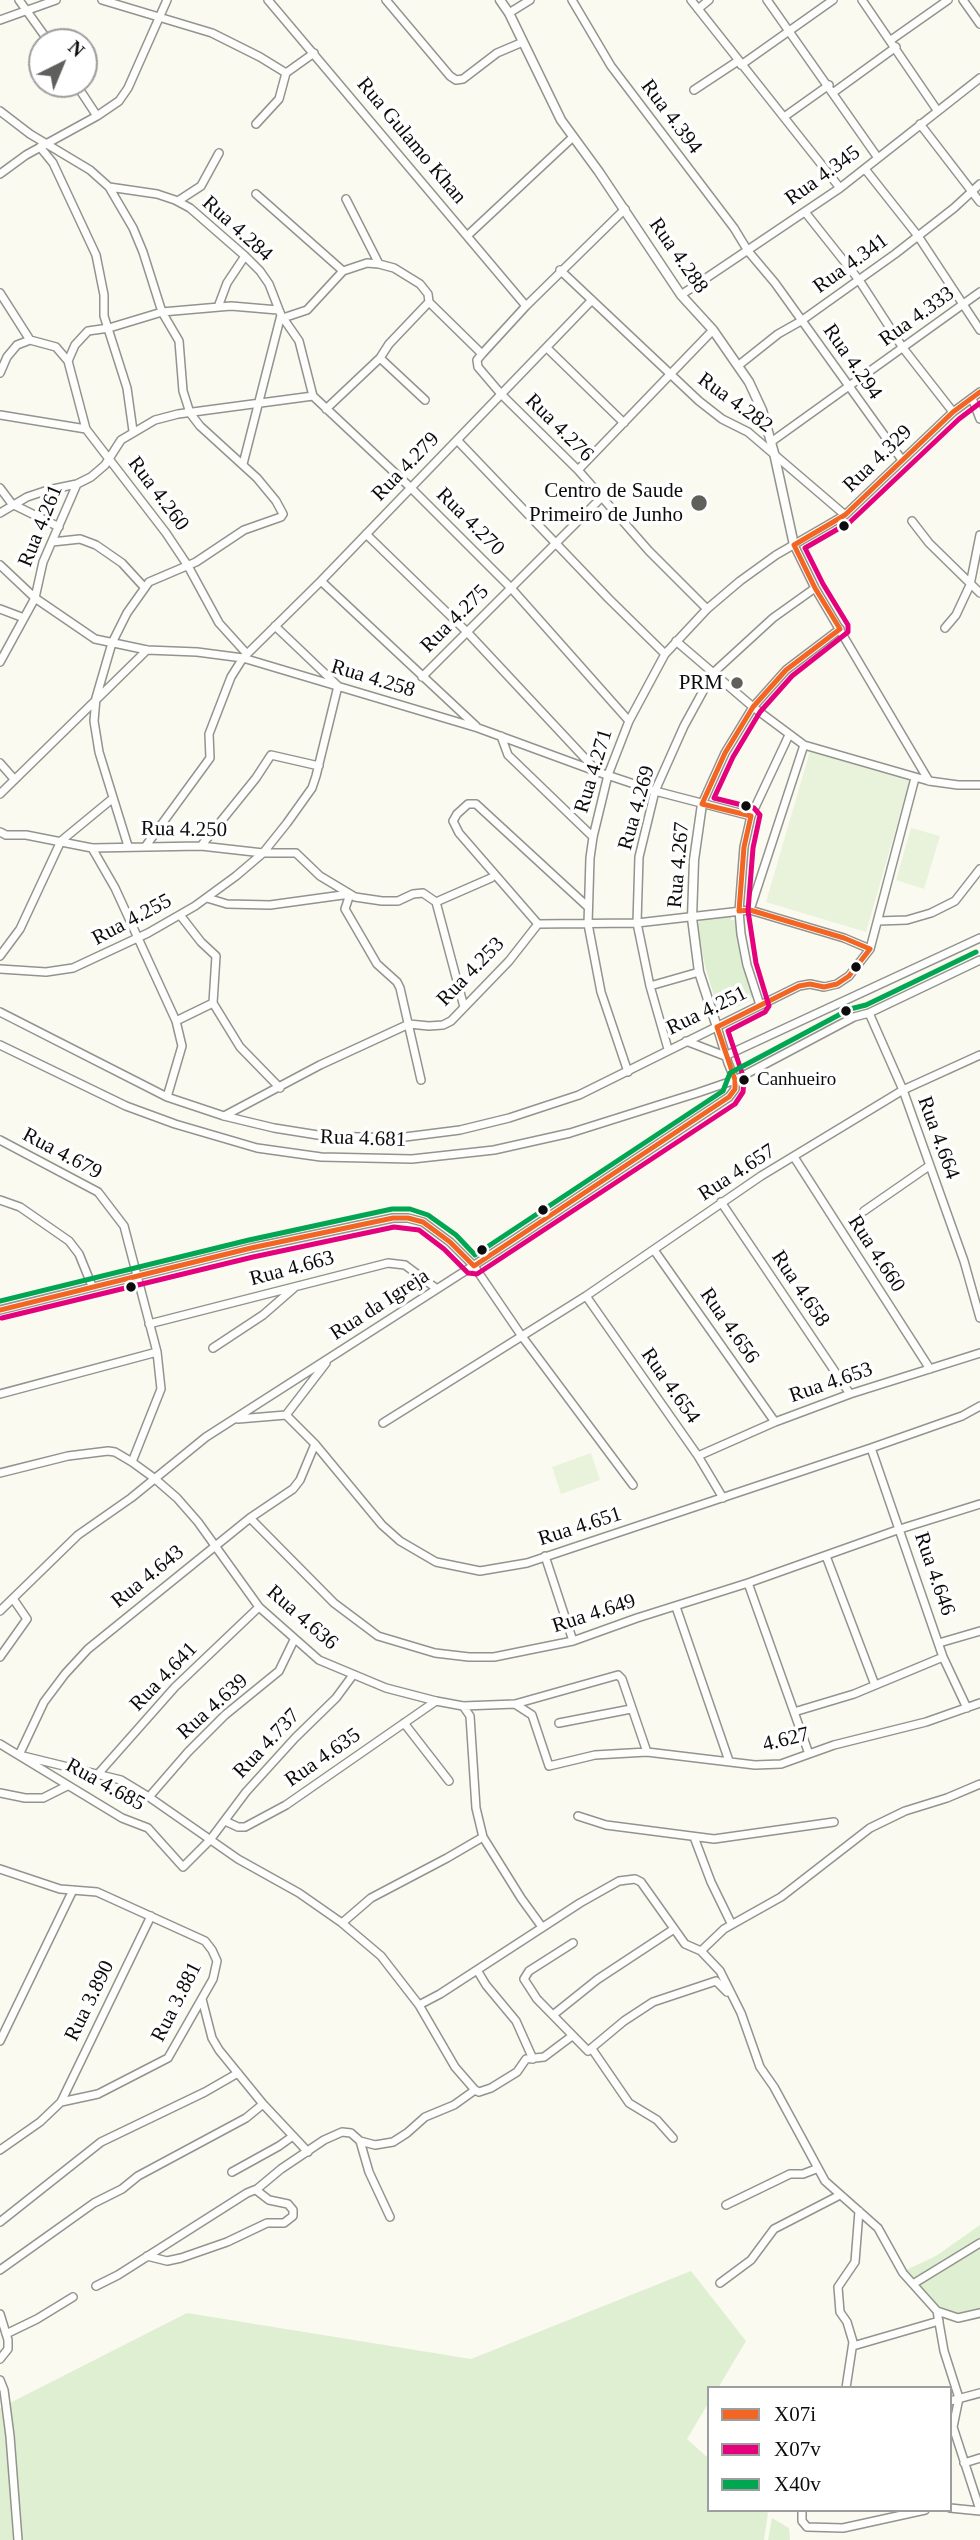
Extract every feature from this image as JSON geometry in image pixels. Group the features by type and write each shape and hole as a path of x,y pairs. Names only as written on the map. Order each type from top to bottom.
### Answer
{"street":[{"path":"19,0 39,28"},
{"path":"0,20 57,0"},
{"path":"102,0 160,15 212,33 286,73"},
{"path":"0,174 97,116 125,95 167,0"},
{"name":"Rua Gulamo Khan","path":"268,0 526,306"},
{"path":"386,0 456,80 463,79 497,53 523,42"},
{"name":"Rua 4.288","path":"500,0 509,13 561,120 625,209 681,295 713,330 750,382 762,410 774,453"},
{"path":"509,13 530,0"},
{"name":"Rua 4.394","path":"572,0 611,66 734,228 748,251"},
{"path":"691,0 840,188"},
{"path":"698,9 709,0"},
{"path":"767,0 878,158"},
{"path":"694,90 789,31 833,0"},
{"path":"862,0 937,110"},
{"path":"784,117 831,89 948,0"},
{"path":"963,0 980,24"},
{"path":"256,124 279,99 286,73 314,53"},
{"name":"Rua 4.345","path":"681,295 840,188 980,78"},
{"path":"85,98 97,116"},
{"path":"0,111 43,146 90,170 109,187 143,252 162,312 179,341 183,391 190,413 200,426 243,464 276,501 283,516 244,530 188,566 162,576 144,587 112,643"},
{"path":"920,124 980,202"},
{"path":"467,236 573,137"},
{"path":"43,146 96,255 103,286 104,316 127,388 133,431"},
{"path":"178,201 201,186 219,153"},
{"path":"865,169 918,236 980,330"},
{"name":"Rua 4.341","path":"738,365 918,236 980,184"},
{"name":"Rua 4.284","path":"109,187 157,194 178,201 206,221 260,271 269,284 281,314 299,341 310,396"},
{"path":"256,194 343,271"},
{"path":"346,199 379,264"},
{"path":"68,361 84,333 162,312 218,306 281,314 307,310 343,271 366,263 394,268 420,284 428,294 429,302 482,354 560,270 625,209"},
{"path":"805,212 859,280 903,348 953,412"},
{"name":"Rua 4.294","path":"748,251 775,283 902,460"},
{"path":"218,306 227,283 245,256"},
{"name":"Rua 4.282","path":"560,270 722,419 748,432 774,453 794,545 814,588 929,781"},
{"name":"Rua 4.333","path":"771,442 980,292"},
{"path":"0,293 30,340"},
{"name":"Rua 4.279","path":"145,847 210,758 209,734 231,677 245,656 592,300"},
{"path":"326,409 380,358 389,344 429,302"},
{"path":"243,464 281,314"},
{"path":"578,470 713,330"},
{"path":"0,373 7,357 17,345 30,340 56,347 68,361 86,429 0,415"},
{"path":"547,348 624,423"},
{"name":"Rua 4.276","path":"482,354 477,360 478,367 501,394 578,470 649,551 707,609"},
{"path":"380,358 425,400"},
{"name":"Rua 4.329","path":"794,545 842,516 953,412 980,391"},
{"name":"Rua 4.261","path":"0,662 35,598 43,562 77,484 96,474 105,465 115,446 133,431 155,420 310,396"},
{"name":"Rua 4.270","path":"310,396 411,488 511,588 629,721"},
{"path":"972,398 980,419"},
{"name":"Rua 4.260","path":"86,429 166,533 188,566 219,623 245,656"},
{"path":"457,440 665,654"},
{"path":"774,453 842,516"},
{"path":"0,513 12,504 48,490 77,484"},
{"path":"0,488 12,504 59,527"},
{"name":"Rua 4.275","path":"422,677 602,497"},
{"path":"912,521 929,543 980,593"},
{"path":"366,534 467,632 598,772"},
{"path":"945,628 956,615 970,585 980,535"},
{"path":"52,542 80,539 96,545 122,564 144,587"},
{"name":"Rua 4.271","path":"628,1072 601,992 588,924 593,837 608,775 629,721 665,654 707,609 740,581 794,545"},
{"name":"Rua 4.258","path":"0,565 35,598 85,633 112,643 147,650 245,656 478,728 655,791 751,816"},
{"path":"321,581 478,728"},
{"name":"Rua 4.269","path":"668,1049 650,986 637,923 639,857 655,791 684,726 713,673 755,633 814,588"},
{"path":"0,609 24,618"},
{"path":"262,853 312,788 338,686 275,626"},
{"name":"Rua 4.267","path":"717,1027 699,972 692,918 694,860 702,804 725,753 753,707 786,670 840,629"},
{"path":"676,641 753,707 804,744 915,778 958,785 980,785"},
{"name":"Rua 4.250","path":"112,643 96,698 94,720 96,736 128,846 201,846 262,853 296,853 320,876 349,894"},
{"path":"0,794 147,650"},
{"path":"760,1005 747,965 739,911 744,846 751,816 789,735"},
{"path":"501,736 508,755 593,837"},
{"path":"750,910 804,744"},
{"path":"201,846 256,778 271,755 319,766"},
{"path":"0,763 14,779"},
{"path":"588,907 476,804 468,804 457,814 453,821 459,833 538,924 637,923 750,910 844,938 870,949 915,778"},
{"path":"0,956 20,929 61,841 113,799"},
{"path":"0,832 92,848 128,846"},
{"path":"92,848 108,874 176,1021 182,1046 167,1097"},
{"name":"Rua 4.255","path":"0,969 46,972 73,968 180,915 206,898 262,853"},
{"path":"878,921 907,920 955,901 980,869"},
{"path":"436,902 491,878"},
{"path":"349,894 345,909 377,964 397,982 421,1080"},
{"path":"206,898 227,904 270,905 349,894 390,901 423,894 436,902 464,1007"},
{"path":"180,915 216,956 213,1003 240,1047 281,1088"},
{"name":"Rua 4.253","path":"224,1116 320,1065 409,1024 443,1025 451,1021 509,961 538,924"},
{"path":"686,1041 725,1056 980,938"},
{"name":"Rua 4.251","path":"224,1116 282,1130 324,1136 397,1138 460,1130 509,1118 579,1095 799,986 810,984 824,987 837,984 849,976 870,949"},
{"name":"Rua da Igreja","path":"0,1611 78,1535 131,1498 206,1437 474,1266 729,1097 735,1083 854,1017 869,1013 980,960"},
{"path":"650,986 699,972"},
{"path":"176,1021 213,1003"},
{"path":"0,1012 167,1097 224,1116"},
{"name":"Rua 4.664","path":"869,1013 903,1090 964,1261 980,1318"},
{"path":"717,1027 735,1083"},
{"name":"Rua 4.681","path":"0,1045 126,1106 175,1124 257,1148 321,1157 412,1159 494,1150 583,1129 735,1083"},
{"name":"Rua 4.657","path":"383,1423 586,1296 721,1202 794,1157 903,1090 980,1055"},
{"name":"Rua 4.679","path":"0,1140 99,1192 124,1226 157,1352 161,1389 132,1462"},
{"name":"Rua 4.660","path":"794,1157 930,1369"},
{"path":"864,1211 929,1166"},
{"path":"0,1200 20,1207 69,1241 79,1254 92,1286"},
{"name":"Rua 4.658","path":"721,1202 850,1394"},
{"path":"0,1310 251,1248 393,1218 408,1218 423,1223 450,1242 474,1266 521,1335 633,1485"},
{"name":"Rua 4.656","path":"654,1250 775,1422"},
{"name":"Rua 4.663","path":"149,1324 368,1267 397,1263 405,1265 438,1289"},
{"path":"213,1348 263,1315 296,1286"},
{"name":"Rua 4.654","path":"586,1296 698,1456 723,1498"},
{"path":"0,1394 157,1352"},
{"name":"Rua 4.653","path":"698,1456 775,1422 850,1394 980,1353"},
{"path":"234,1420 286,1415 330,1358"},
{"name":"Rua 4.651","path":"286,1415 315,1444 382,1525 414,1550 436,1562 480,1571 527,1563 871,1448 962,1416 980,1406"},
{"name":"Rua 4.643","path":"19,1755 44,1702 88,1649 250,1518 293,1489 300,1480 315,1444"},
{"name":"Rua 4.646","path":"871,1448 943,1657 967,1709"},
{"name":"Rua 4.636","path":"0,1473 68,1456 115,1452 177,1497 259,1607 294,1640 319,1660 386,1688 463,1706 515,1704 618,1675 622,1679 631,1709"},
{"name":"Rua 4.649","path":"250,1518 334,1603 379,1636 435,1653 494,1657 573,1642 637,1618 980,1504"},
{"path":"545,1556 573,1642"},
{"path":"826,1556 875,1685"},
{"path":"748,1583 809,1754"},
{"path":"0,1657 27,1619 14,1600"},
{"name":"Rua 4.641","path":"98,1774 174,1687 259,1607"},
{"path":"676,1607 729,1761"},
{"path":"939,1643 980,1631"},
{"name":"Rua 4.639","path":"149,1797 225,1715 279,1671 294,1640"},
{"path":"794,1712 854,1694 943,1657"},
{"name":"Rua 4.737","path":"183,1867 211,1840 246,1792 336,1698 354,1675"},
{"name":"Rua 4.635","path":"225,1821 245,1827 286,1805 436,1701"},
{"name":"4.627","path":"515,1704 532,1715 549,1766 595,1755 647,1752 772,1765 980,1703"},
{"path":"463,1706 470,1716 475,1808 483,1837 521,1899 542,1927"},
{"path":"559,1723 631,1709 647,1752"},
{"path":"404,1723 449,1781"},
{"name":"Rua 4.685","path":"0,1744 127,1821 148,1828 183,1867"},
{"path":"19,1755 121,1780 238,1859 299,1893 342,1923 381,1956 419,2005 455,2067 475,2091"},
{"path":"701,1951 731,1923 781,1897 850,1843 886,1819 980,1784"},
{"path":"0,1793 43,1798 68,1786"},
{"path":"578,1816 606,1825 714,1839 834,1822"},
{"path":"342,1923 371,1898 483,1837"},
{"path":"694,1838 731,1923"},
{"name":"Rua 3.881","path":"0,1869 60,1889 91,1890 205,1941 217,1961 202,1999 175,2050 160,2064 98,2094 61,2102"},
{"path":"419,2005 619,1881 629,1878 640,1882 685,1944 701,1951 720,1971 741,2012 760,2067 774,2087 816,2169 825,2181 878,2228 897,2265 937,2311 958,2318 980,2313"},
{"path":"0,2042 73,1890"},
{"name":"Rua 3.890","path":"61,2102 151,1916"},
{"path":"553,2015 598,1979 674,1929"},
{"path":"573,1942 529,1971 524,1979 537,1999 585,2050 592,2049 624,2021 653,2002 716,1981 724,1987 741,2012"},
{"path":"477,1970 516,2021 533,2059"},
{"path":"202,1999 212,2038 263,2104 308,2152"},
{"path":"96,2286 256,2190 308,2152 342,2132 351,2133 360,2141 375,2145 393,2142 425,2117 454,2105 475,2091 491,2088 517,2072 526,2059 544,2057 572,2036"},
{"path":"592,2049 629,2103 657,2120 673,2138"},
{"path":"0,2221 101,2141 205,2092 238,2073"},
{"path":"0,2150 40,2122 61,2102"},
{"path":"0,2270 94,2203 246,2118 263,2104"},
{"path":"232,2172 293,2136"},
{"path":"360,2141 369,2172 390,2217"},
{"path":"726,2205 790,2174 803,2174 816,2169"},
{"path":"147,2256 167,2261 181,2258 245,2235 267,2223 284,2223 293,2216 293,2210 288,2204 269,2200 256,2190"},
{"path":"720,2283 751,2260 774,2229 840,2195"},
{"path":"846,2386 853,2346 851,2332 840,2312 838,2287 855,2262 859,2211"},
{"path":"913,2284 980,2244"},
{"path":"6,2334 73,2297"},
{"path":"937,2311 951,2386"},
{"path":"0,2314 8,2349 0,2359"},
{"path":"853,2346 939,2321"},
{"path":"0,2380 4,2390 10,2436 18,2540"},
{"path":"952,2508 980,2510 953,2427 954,2400 980,2393"},
{"path":"964,2463 980,2458"},
{"path":"802,2512 802,2521 807,2527 843,2528 916,2512"}],"green space":[{"path":"810,751 910,780 866,932 766,902"},
{"path":"911,828 940,836 924,889 896,880"},
{"path":"731,916 731,920 735,920 742,959 754,993 750,1001 727,1011 718,1007 714,996 697,925 701,919"},
{"path":"591,1453 600,1480 561,1494 552,1467"},
{"path":"980,2225 980,2312 959,2318 938,2310 933,2301 904,2271 936,2256"},
{"path":"691,2271 746,2341 719,2386 707,2386 707,2405 687,2439 707,2457 707,2512 767,2512 764,2540 0,2540 0,2408 187,2313 471,2359"},
{"path":"772,2518 789,2528 790,2540 768,2540"}],"transit line":[{"name":"X07i","path":"0,1310 251,1248 393,1218 423,1222 450,1242 474,1266 729,1097 735,1089 735,1080 717,1027 799,986 810,984 824,987 837,984 849,976 870,949 844,938 750,910 739,911 744,847 751,816 702,804 725,753 753,707 786,670 840,629 815,588 794,545 845,515 953,412 980,392"},
{"name":"X07v","path":"2,1318 253,1257 394,1227 419,1230 444,1249 468,1273 477,1274 735,1104 743,1092 744,1079 728,1031 765,1012 769,1006 756,963 748,911 753,848 760,815 754,808 714,798 733,757 760,712 792,676 848,632 848,625 805,548 850,522 959,419 980,403"},
{"name":"X40v","path":"0,1301 249,1240 392,1209 410,1209 428,1215 456,1235 475,1255 723,1091 730,1073 850,1009 866,1005 976,952"}],"place":[{"name":"Centro de Saude Primeiro de Junho","path":"699,503"},
{"name":"PRM","path":"737,683"},
{"name":"Canhueiro","path":"744,1080"}]}
